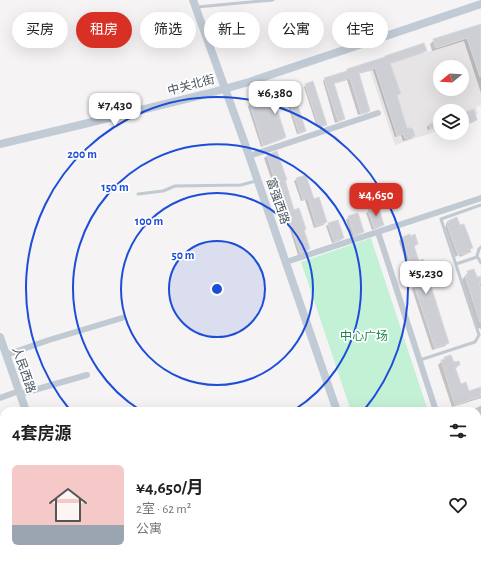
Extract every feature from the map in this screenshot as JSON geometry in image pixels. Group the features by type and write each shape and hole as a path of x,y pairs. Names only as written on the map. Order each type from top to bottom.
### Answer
{"street":[{"name":"富强西路","path":"194,3 258,181 336,407"},
{"name":"中关北街","path":"0,144 87,124 225,89 481,4"},
{"path":"249,156 378,113"},
{"path":"286,262 481,198"},
{"path":"378,232 435,407"},
{"path":"6,354 122,318"},
{"name":"人民西路","path":"0,337 24,407"},
{"path":"0,398 87,376"}],"lane":[{"path":"194,3 273,0"},
{"path":"138,194 163,191 175,186 241,185 258,181"},
{"path":"420,360 475,342 479,336 441,219 481,205"},
{"path":"481,247 477,253 481,263"},
{"path":"456,264 478,257"}],"shaded area":[{"path":"481,34 481,105 476,107 478,114 469,117 469,104 433,104 433,132 395,145 370,71"}],"green space":[{"name":"中心广场","path":"371,238 427,407 350,407 301,262"}],"building":[{"path":"481,24 480,77 467,38 436,48 433,39"},
{"path":"424,43 427,51 390,63 401,94 397,95 407,128 413,129 415,136 405,139 403,134 397,136 375,68 359,73 370,111 361,114 350,78 334,83 345,119 338,121 324,78"},
{"path":"313,81 327,125 319,127 305,84"},
{"path":"294,87 299,103 297,103 306,131 299,133 288,99 275,103 286,137 263,146 250,104 252,100"},
{"path":"474,109 477,120 469,123 469,111"},
{"path":"433,123 433,128 430,129 429,124"},
{"path":"277,151 287,180 285,180 294,210 299,208 306,229 304,230 310,249 300,253 267,155"},
{"path":"306,175 314,199 319,197 327,222 316,226 308,198 303,200 296,178"},
{"path":"378,206 384,225 374,228 368,210"},
{"path":"358,213 364,232 354,235 348,216"},
{"path":"457,217 460,225 464,224 473,248 470,249 471,252 462,255 462,253 458,255 447,224 449,223 448,221"},
{"path":"338,220 344,238 334,241 328,223"},
{"path":"410,234 411,236 415,234 418,244 414,246 419,261 423,259 426,270 422,271 425,281 429,280 449,343 435,348 414,285 417,284 402,237"},
{"path":"474,269 477,277 481,276 481,283 479,283 481,290 481,322 465,276 468,274 467,271"},
{"path":"451,355 454,362 459,361 460,365 455,367 461,384 466,382 469,391 481,387 481,396 455,405 441,360 445,359 444,357"}]}
